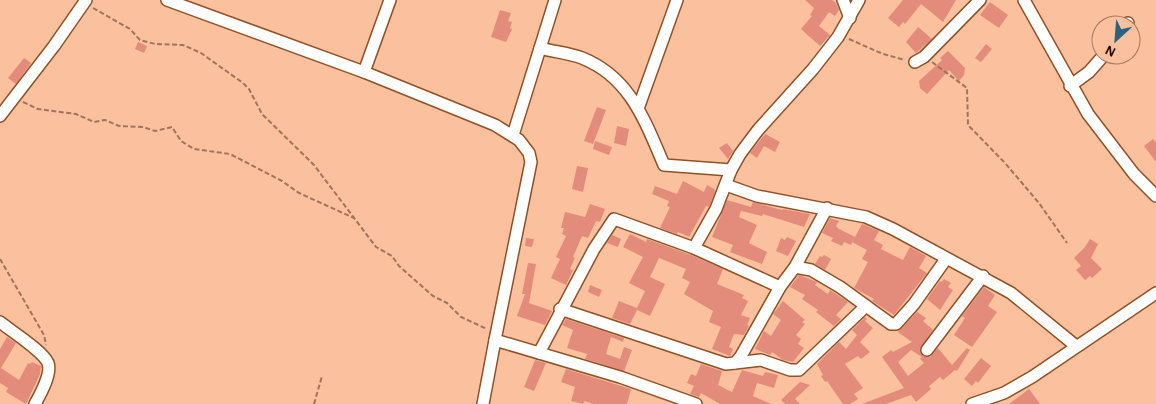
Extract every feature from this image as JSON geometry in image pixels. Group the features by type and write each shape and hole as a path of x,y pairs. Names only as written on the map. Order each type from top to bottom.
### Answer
{"street":[{"path":"167,0 364,72 513,135 530,152 531,162 483,404"},
{"path":"364,72 390,0"},
{"path":"513,135 555,0"},
{"path":"639,106 677,0"},
{"path":"843,0 850,18"},
{"path":"694,248 716,209 731,170 758,130 813,69 850,18 859,0"},
{"path":"914,62 924,57 980,0"},
{"path":"1024,0 1070,86 1108,142 1156,196"},
{"path":"0,116 54,46 85,1"},
{"path":"540,48 581,57 601,67 621,85 639,106 664,165 731,170"},
{"path":"1070,86 1095,65"},
{"path":"726,185 762,197 866,217 893,229 946,259 983,276 1011,293 1076,346"},
{"path":"734,363 741,356 780,287 795,267 827,208"},
{"path":"539,353 560,309 594,249 614,219 694,248 780,287"},
{"path":"795,267 811,270 840,287 884,321 896,324 914,304 946,259"},
{"path":"928,350 983,276"},
{"path":"972,404 1004,393 1032,377 1156,293"},
{"path":"560,309 726,364 761,360 790,370 799,370 866,306"},
{"path":"0,322 41,354 48,363 48,371 34,404"},
{"path":"495,340 696,404"}],"path":[{"path":"85,1 130,29 140,40 154,44 183,45 201,53 242,83 249,89 262,114 314,165 376,247 392,256 399,266 432,296 446,303 461,317 493,334 495,340"},
{"path":"841,31 850,40 883,54 914,62 930,61 967,88 968,125 1005,163 1039,203 1067,243"},
{"path":"14,100 28,103 38,109 76,114 94,122 105,120 119,126 143,127 155,132 172,127 181,141 194,149 230,154 282,181 299,193 356,220"},
{"path":"0,259 44,335 48,363"},
{"path":"314,404 322,376"}],"building":[{"path":"805,0 832,0 836,3 839,10 835,16 829,12 819,26 830,35 820,46 801,29 812,16 810,15 814,8"},
{"path":"903,0 956,0 943,22 921,4 905,24 903,22 899,27 888,18"},
{"path":"990,2 1008,15 999,28 980,15"},
{"path":"500,10 511,13 508,21 512,22 510,28 512,29 506,42 491,37"},
{"path":"918,27 932,39 916,53 906,42"},
{"path":"138,42 147,46 144,53 135,49"},
{"path":"986,44 992,49 981,62 975,58"},
{"path":"948,51 965,68 964,75 959,81 949,70 927,94 920,88 919,81 942,60 940,58"},
{"path":"24,58 31,63 16,84 8,78"},
{"path":"597,107 606,110 593,144 584,141"},
{"path":"617,126 629,129 626,146 614,143"},
{"path":"765,134 780,142 775,152 764,146 757,158 750,153"},
{"path":"1153,139 1156,143 1156,162 1144,146"},
{"path":"595,141 612,147 609,155 593,149"},
{"path":"727,143 733,151 728,159 719,148"},
{"path":"577,166 588,168 583,192 572,189"},
{"path":"683,181 704,192 707,185 714,189 715,192 709,207 706,206 689,237 678,232 677,234 660,228 670,207 667,206 669,201 652,194 655,186 677,194"},
{"path":"727,200 751,207 753,202 782,210 810,214 804,227 763,214 762,216 741,211 739,217 757,225 749,243 767,252 762,264 730,252 733,245 712,237"},
{"path":"590,204 605,209 600,222 596,221 588,238 582,236 573,257 575,258 570,269 573,270 566,285 551,278 560,259 556,257 566,236 562,234 564,228 561,228 565,212 585,217"},
{"path":"830,218 839,221 836,226 839,229 855,237 862,224 879,231 874,240 883,245 881,249 903,260 910,247 926,256 919,268 927,273 894,315 872,301 874,299 854,288 868,262 862,259 867,250 852,242 851,245 844,242 842,246 831,241 833,238 822,233"},
{"path":"630,234 646,242 647,239 723,269 717,284 744,295 742,298 748,301 741,315 750,318 747,325 749,326 744,335 734,334 729,347 733,349 730,356 712,349 721,327 709,322 713,311 684,294 690,282 682,278 686,269 659,258 650,277 665,284 650,316 637,310 630,324 612,318 619,301 637,308 645,291 629,283 643,257 623,247"},
{"path":"612,235 621,239 618,247 607,243"},
{"path":"787,237 796,241 788,256 776,251 781,238 785,240"},
{"path":"526,238 534,239 532,247 525,246"},
{"path":"1090,239 1098,244 1091,258 1102,269 1092,278 1090,276 1085,280 1076,270 1081,266 1074,258"},
{"path":"824,255 831,259 825,270 815,264 820,256"},
{"path":"528,263 536,264 529,303 552,311 545,325 517,316 525,294 522,294"},
{"path":"799,275 817,282 815,285 828,294 830,290 848,302 836,315 841,319 834,326 816,312 818,310 802,299 805,295 790,287"},
{"path":"944,279 951,283 948,287 953,290 940,310 927,299 940,281 942,282"},
{"path":"590,285 602,290 599,297 588,292"},
{"path":"984,287 995,295 988,306 997,312 972,347 954,335 965,318 962,316"},
{"path":"783,301 805,320 802,322 805,324 796,335 801,339 798,344 804,348 793,362 783,360 772,352 770,355 755,349 764,331 771,336 781,320 773,314"},
{"path":"917,312 926,318 923,321 933,330 920,349 923,356 930,357 938,348 952,365 967,348 970,350 957,371 955,370 943,380 940,377 929,386 931,389 916,402 911,395 886,404 862,404 904,388 882,357 891,350 893,352 912,342 898,332","holes":["911,350 922,357 920,359 924,363 908,376 898,362"]},
{"path":"865,317 867,319 865,321 873,328 860,342 870,352 861,359 858,356 845,364 863,388 854,394 858,399 850,404 843,404 827,381 825,382 821,376 823,375 817,364 839,342 846,349 857,335 852,330"},
{"path":"566,319 624,338 623,342 611,337 606,354 620,359 624,347 632,350 624,371 585,359 587,354 567,348 573,330 562,325"},
{"path":"7,337 16,343 1,368 19,380 28,363 32,362 41,366 40,374 26,404 6,392 8,388 0,383 0,349"},
{"path":"981,358 991,366 978,383 976,381 972,386 964,379"},
{"path":"535,360 546,363 534,391 524,387"},
{"path":"701,364 722,371 718,385 732,392 742,370 763,376 765,372 778,375 774,388 757,383 753,396 771,404 720,404 701,393 699,397 690,394 694,386 687,383 691,374 696,376"},
{"path":"566,369 631,389 627,404 593,404 585,401 583,404 571,401 575,387 561,382"},
{"path":"800,382 810,385 795,399 800,404 785,404 781,400"},
{"path":"1029,389 1040,404 1009,404"}]}
